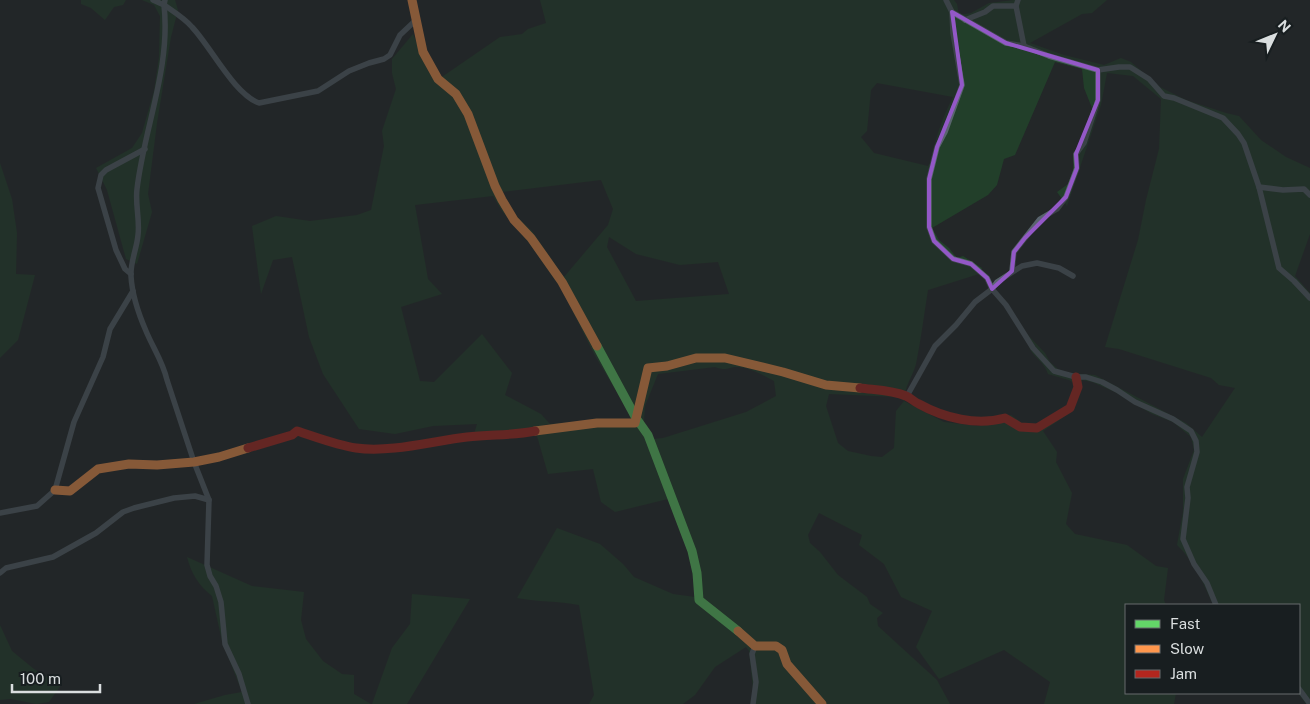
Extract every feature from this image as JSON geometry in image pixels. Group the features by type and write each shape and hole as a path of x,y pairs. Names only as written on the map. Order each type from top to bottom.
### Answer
{"street":[{"path":"153,0 164,3 193,27 242,90 252,100 259,103 318,91 349,71 369,63 384,60 390,55 400,35 417,19"},
{"path":"412,0 423,52 438,79 456,94 468,114 478,135 495,186 502,200 514,220 531,238 562,282 636,418 648,435 692,551 697,573 699,600 755,646 776,646 782,650 787,664 822,704"},
{"path":"946,0 952,12 962,84 945,132 937,147 929,178 929,227 934,241 952,259 971,264 987,278 992,289 1006,305 1033,348 1054,371 1076,378 1086,377 1102,382 1135,402 1174,419 1191,431 1196,441 1197,452 1187,487 1188,498 1183,539 1194,564 1207,583 1216,604"},
{"path":"164,3 166,28 161,75 136,191 138,234 131,274 132,291 145,330 165,370 194,462 210,500 207,565 221,602 225,644 239,674 248,704"},
{"path":"965,20 985,12 993,6 1017,3 1024,46"},
{"path":"952,12 1006,43 1024,46 1049,56 1098,70 1119,67 1130,68 1148,79 1164,96 1174,98 1223,118 1244,143 1259,187 1278,268 1310,298"},
{"path":"1012,271 1014,252 1040,220 1057,210 1066,197 1077,168 1076,154 1084,143 1098,100 1098,70"},
{"path":"131,274 125,269 116,250 98,188 101,175 106,170 145,149"},
{"path":"1259,187 1283,190 1304,189 1310,195"},
{"path":"907,396 935,346 975,302 1012,271 1022,266 1037,263 1059,268 1073,276"},
{"path":"0,513 37,506 55,490 74,422 103,357 110,329 132,291"},
{"path":"55,490 70,491 98,469 129,464 157,465 194,462 219,457 292,435 298,431 355,448 370,449 431,444 467,437 517,435 526,432 597,423 635,423 648,368 667,366 696,358 725,358 826,385 879,390 907,396 918,404 952,419 995,421 1005,418 1020,427 1037,428 1070,408 1078,387 1076,378"},
{"path":"0,573 6,568 53,557 96,533 123,512 134,508 174,498 195,496 210,500"},
{"path":"753,704 756,682 752,654 755,646"},
{"path":"1308,696 1310,704"}],"highlighted area":[{"path":"952,12 1006,43 1098,70 1098,100 1076,154 1077,168 1066,197 1025,238 1014,252 1012,271 992,289 987,278 971,264 953,259 934,241 929,227 929,179 937,147 962,85"}],"green space":[{"path":"81,0 126,0 123,5 114,7 105,20 91,8 81,4"},
{"path":"142,0 175,0 178,10 171,37 157,123 148,194 152,212 137,264 126,259 107,190 96,168 132,148 142,133 154,91 159,57 160,16 154,5"},
{"path":"540,0 954,0 957,4 959,15 971,13 989,3 1014,0 1107,0 1092,13 1082,14 1030,43 1064,55 1104,65 1121,58 1131,62 1160,87 1186,100 1239,116 1261,140 1286,157 1310,168 1310,234 1295,276 1310,293 1310,704 1306,704 1299,694 1300,604 1213,604 1193,565 1177,545 1183,512 1183,479 1194,450 1191,437 1173,422 1152,414 1115,392 1092,382 1082,380 1074,410 1043,431 1057,452 1056,462 1072,493 1066,524 1075,534 1127,545 1156,566 1168,568 1164,600 1166,604 1125,604 1125,694 1176,694 1174,704 1044,704 1050,682 1004,650 939,679 916,647 932,611 901,597 884,564 859,545 862,535 819,513 808,535 810,543 820,552 838,575 867,597 870,604 883,613 877,618 878,626 937,680 950,704 751,704 753,689 749,651 746,647 715,667 695,695 683,704 589,704 594,695 579,605 517,598 557,528 600,544 623,564 634,577 673,594 695,597 687,547 668,499 615,512 601,502 593,469 548,474 537,436 549,424 517,431 474,434 477,424 433,426 395,434 359,429 323,374 309,337 292,257 273,260 261,294 252,226 276,216 310,221 357,215 371,210 384,146 382,131 396,89 392,73 392,59 413,34 428,71 436,81 500,37 522,34 528,29 546,23","holes":["1055,62 1082,69 1084,88 1092,108 1080,144 1073,155 1073,171 1068,184 1057,192 1067,206 1101,105 1107,73 1133,76 1161,99 1159,149 1138,240 1105,347 1119,349 1211,378 1219,385 1235,388 1202,437 1186,423 1095,375 1068,373 1058,369 1027,334 1029,348 1048,374 1069,380 1075,384 1067,407 1036,424 1022,423 1011,415 994,418 988,416 989,424 978,426 944,422 904,401 907,386 916,364 928,290 979,274 982,268 963,256 957,258 939,240 932,228 988,195 997,185 1004,159 1015,155","877,83 953,97 942,121 928,166 874,153 861,137 867,131 871,90","601,180 613,209 608,225 564,277 532,231 515,215 502,192","493,196 502,211 529,243 562,290 595,356 627,409 631,420 598,420 550,424 541,414 505,395 512,373 482,334 434,382 420,381 401,307 442,294 428,279 415,205","609,237 636,254 680,265 718,262 729,294 636,301 607,247","715,367 723,369 739,367 774,381 776,396 746,412 663,438 653,439 644,422 645,406 658,374","829,394 899,397 904,401 896,411 894,448 882,457 848,451 838,443 826,406"]},
{"path":"0,163 12,199 17,233 16,274 35,275 18,340 0,358"},
{"path":"187,557 252,586 304,592 301,620 306,639 323,661 342,674 354,675 354,694 371,704 194,704 242,692 222,641 212,596 196,579"},
{"path":"412,594 470,599 407,704 372,704 392,648 410,624"},
{"path":"0,625 12,651 34,669 61,685 49,702 36,704 11,699 0,700"}],"traffic: fast":[{"path":"597,346 636,418 648,435 692,551 697,573 699,600 738,631"}],"traffic: slow":[{"path":"412,0 423,52 438,79 456,94 468,114 502,200 514,220 531,238 562,282 597,346"},
{"path":"535,431 597,423 635,423 648,368 667,366 696,358 725,358 826,385 860,388"},
{"path":"55,490 70,491 98,469 129,464 157,465 194,462 248,448"},
{"path":"738,631 755,646 776,646 782,650 787,664 822,704"}],"traffic: jam":[{"path":"860,388 901,394 929,409 950,417 972,421 1005,418 1020,427 1037,428 1070,408 1078,387 1076,377"},
{"path":"248,448 292,435 297,431 341,445 369,449 397,448 467,437 535,431"}]}
